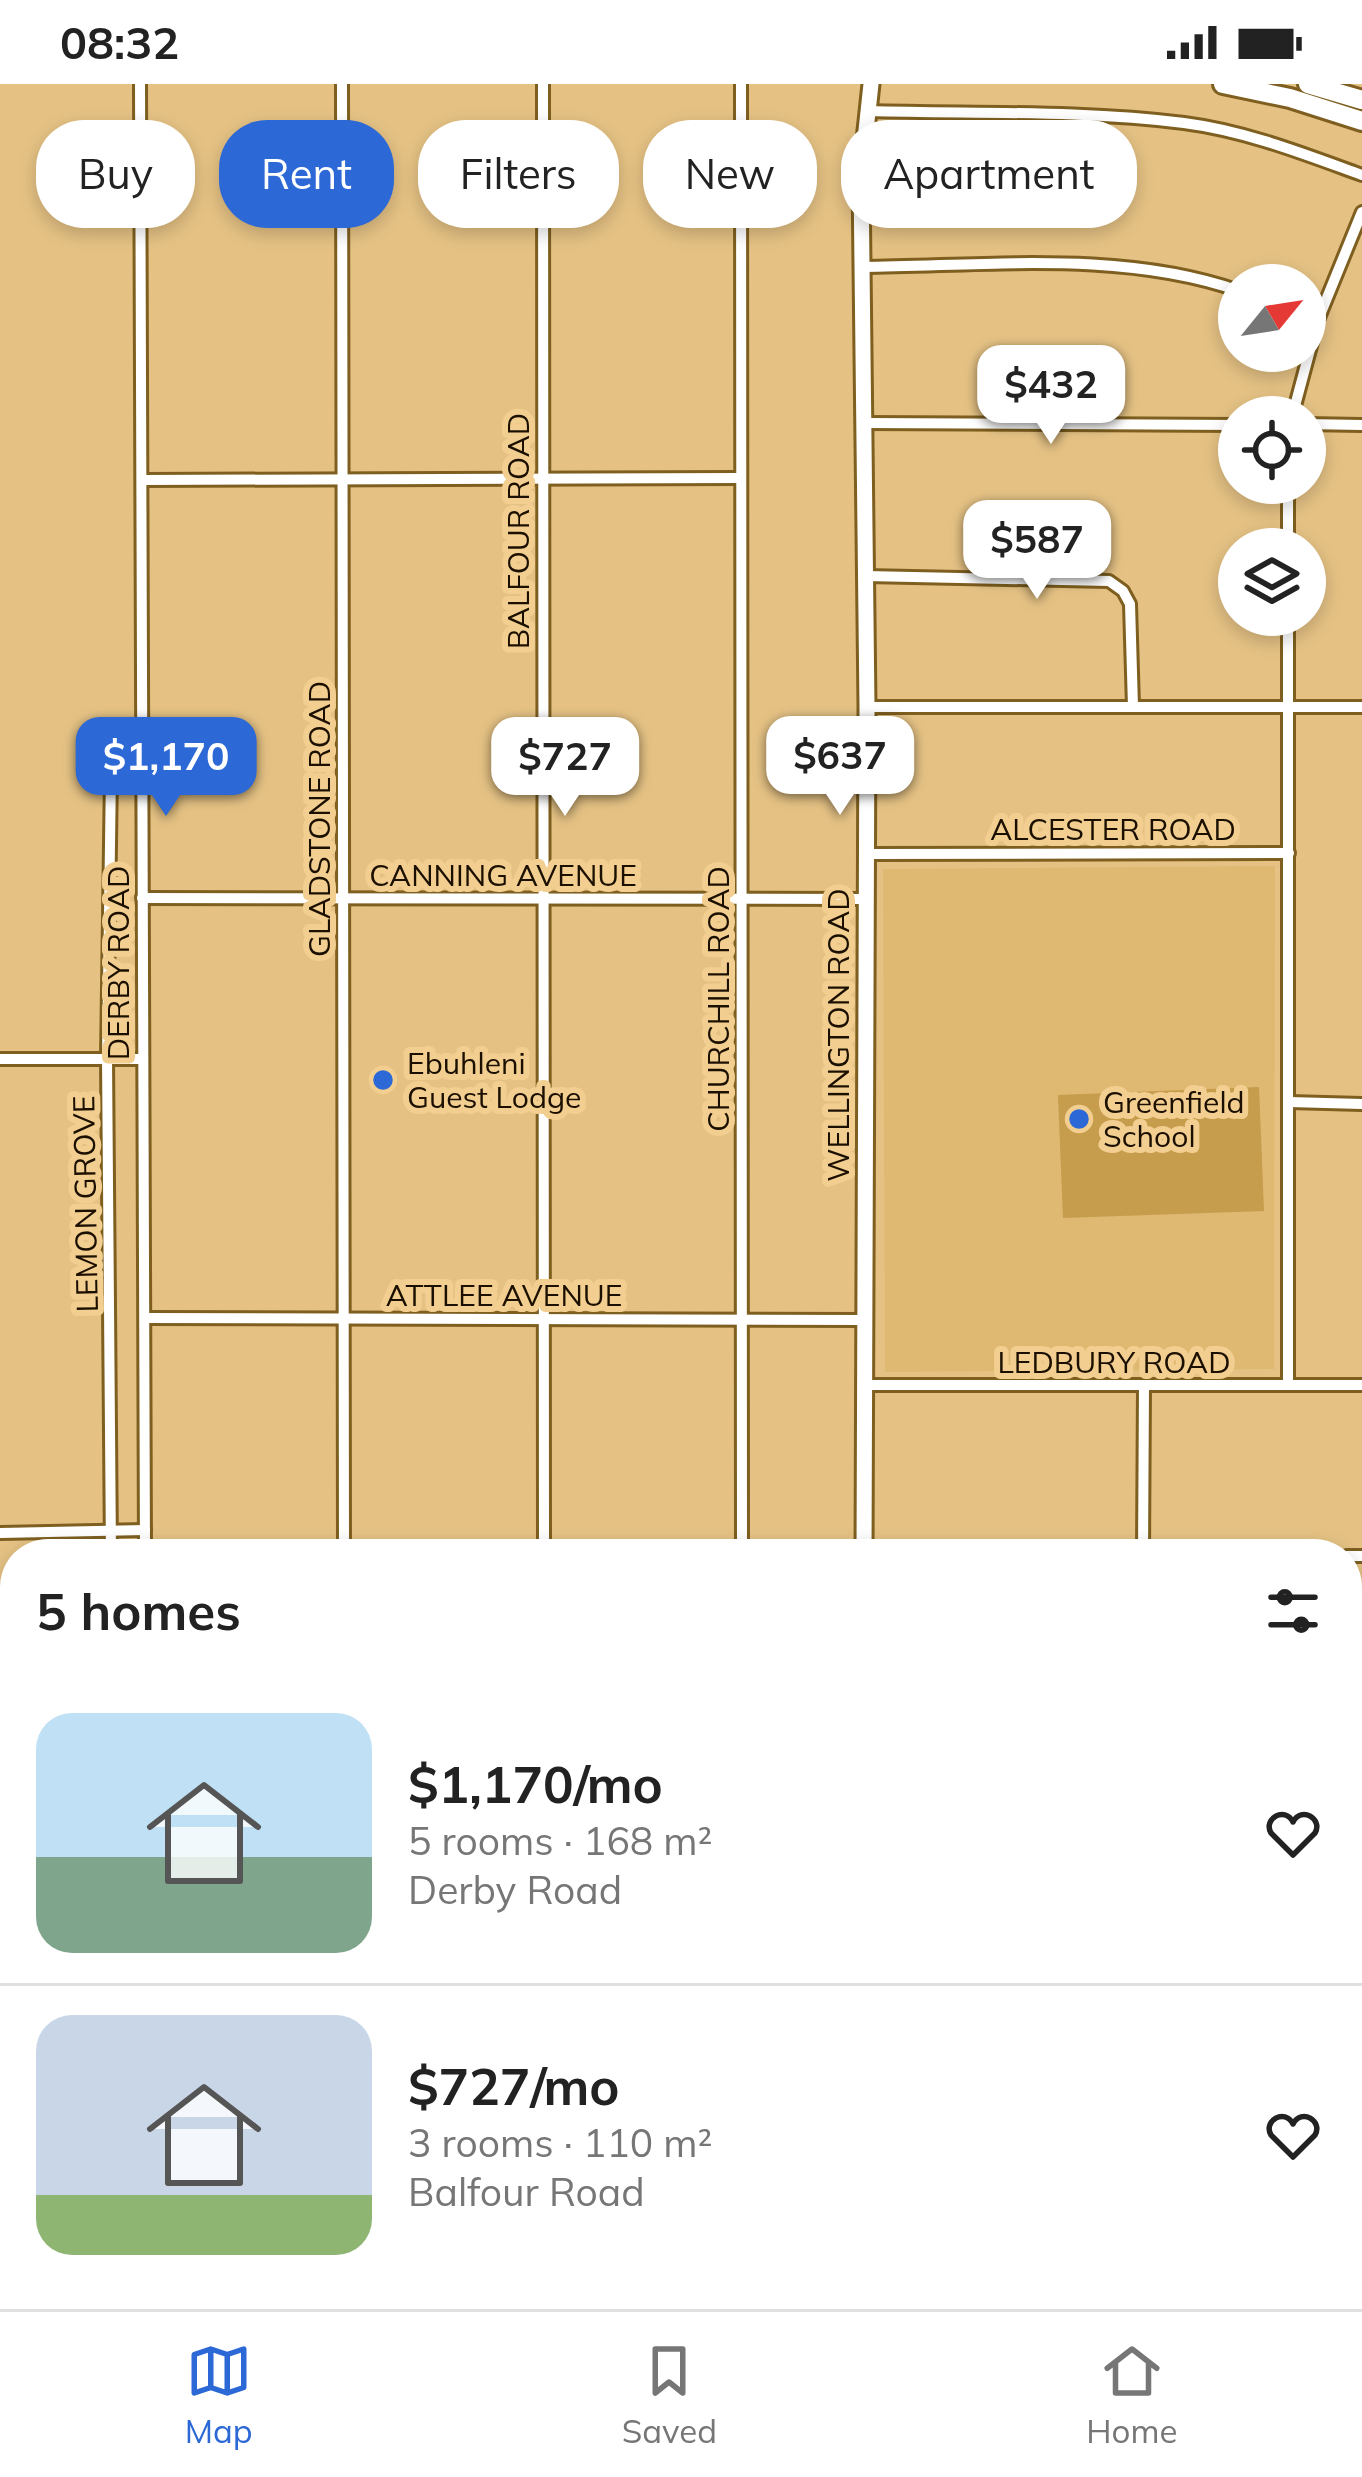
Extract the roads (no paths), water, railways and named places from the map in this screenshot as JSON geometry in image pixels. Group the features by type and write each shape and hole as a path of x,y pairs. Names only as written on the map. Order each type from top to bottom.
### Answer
{"highway":[{"path":"1222,84 1290,98 1362,121"},
{"path":"1308,84 1362,100"}],"main road":[{"name":"WELLINGTON ROAD","path":"864,1539 867,706 861,177 871,84"}],"street":[{"name":"DERBY ROAD","path":"140,84 145,1539"},
{"name":"GLADSTONE ROAD","path":"342,84 344,1539"},
{"name":"BALFOUR ROAD","path":"543,84 544,1539"},
{"name":"CHURCHILL ROAD","path":"741,84 742,1539"},
{"path":"869,111 1184,123 1250,137 1362,175"},
{"path":"1326,286 1362,212"},
{"path":"863,266 1097,267 1192,276 1218,284"},
{"path":"864,423 1218,424"},
{"path":"1326,424 1362,425"},
{"path":"143,480 739,478"},
{"path":"866,576 1108,581 1123,591 1130,604 1133,707"},
{"path":"1288,636 1288,1384"},
{"path":"867,706 1362,707"},
{"name":"LEMON GROVE","path":"111,1539 110,773 116,747 142,723"},
{"name":"ALCESTER ROAD","path":"865,854 1289,853"},
{"name":"CANNING AVENUE","path":"142,898 865,899"},
{"path":"0,1059 142,1059"},
{"path":"1289,1102 1362,1104"},
{"name":"ATTLEE AVENUE","path":"145,1318 864,1320"},
{"name":"LEDBURY ROAD","path":"866,1384 1362,1384"},
{"path":"1143,1539 1144,1387"},
{"path":"0,1533 145,1530"}],"place":[{"name":"Ebuhleni Guest Lodge","path":"383,1080"},
{"name":"Greenfield School","path":"1079,1119"}]}
